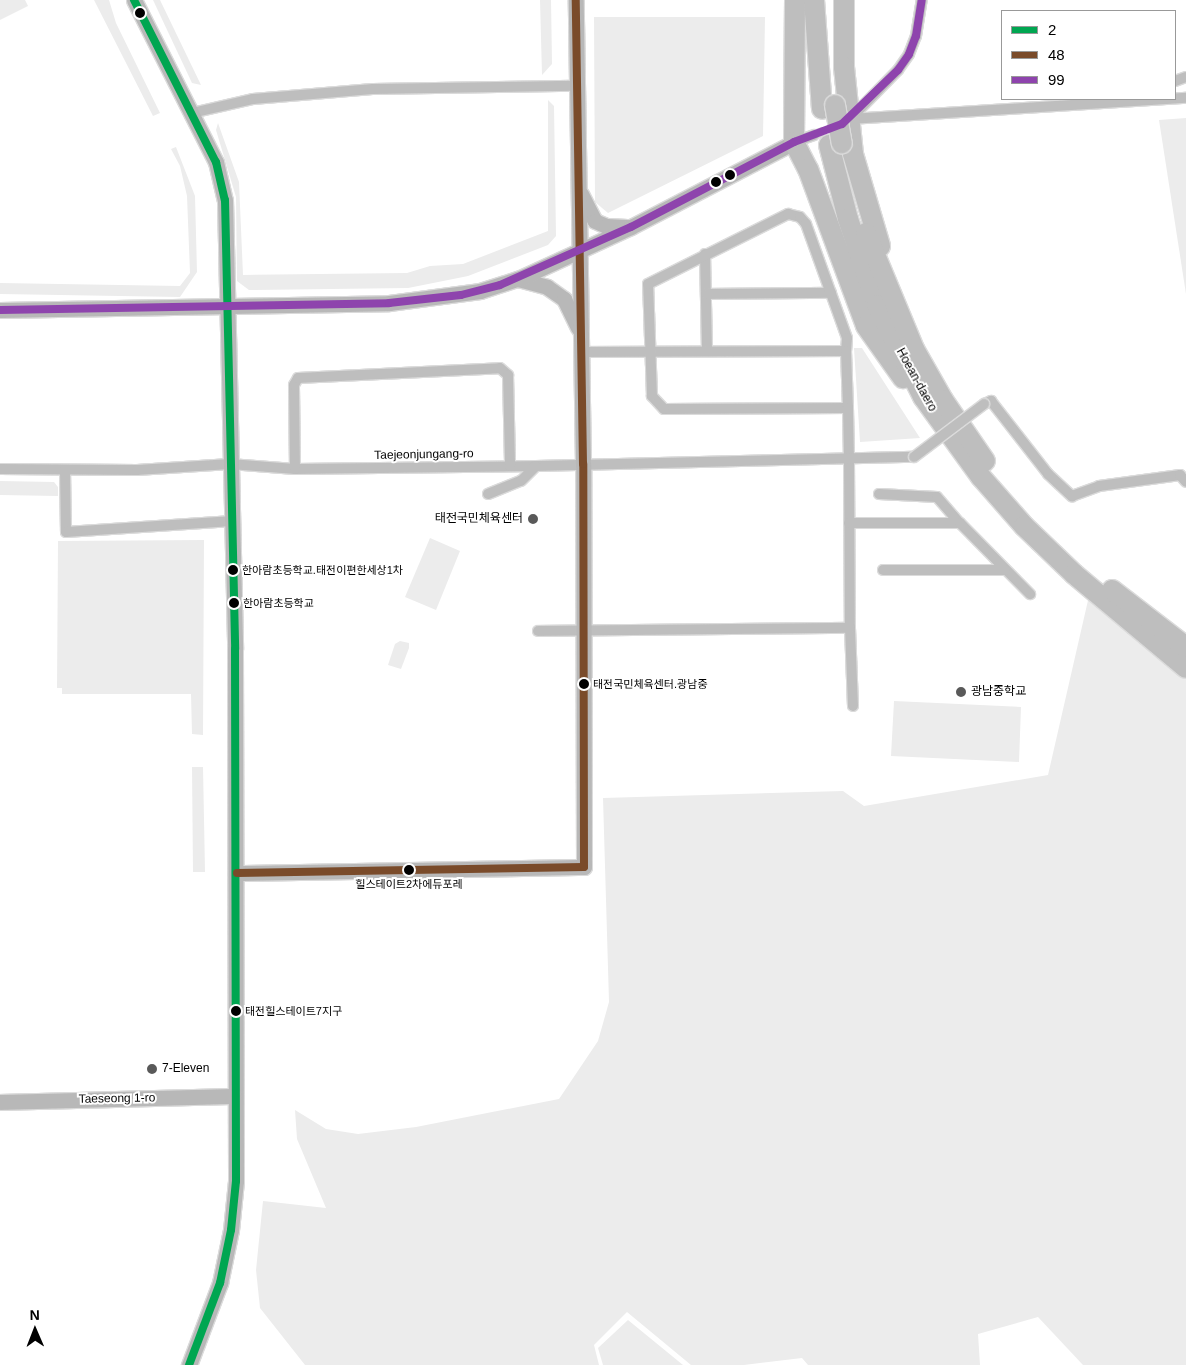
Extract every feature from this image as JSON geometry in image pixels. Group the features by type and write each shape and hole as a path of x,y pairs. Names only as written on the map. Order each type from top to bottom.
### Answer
{"highway":[{"path":"795,0 794,142 808,169 866,326 900,375 922,397"},
{"path":"814,0 829,107 836,133"},
{"path":"826,0 829,107"},
{"path":"836,133 844,68 844,0"},
{"name":"Hoean-daero","path":"836,133 848,219 877,305 922,397 982,477 1024,526 1074,574 1186,668"},
{"name":"Hoean-daero","path":"836,133 858,208 890,295 914,349 943,400 987,464 1087,570 1186,647"}],"street":[{"path":"134,0 216,162 225,200 230,464 233,521 237,873 234,1096 236,1180 230,1239 212,1311 189,1365"},
{"path":"237,873 584,867 582,336 575,86 576,0"},
{"path":"836,133 898,70 909,54 916,36 922,0"},
{"path":"192,113 254,99 373,89 575,86"},
{"path":"0,310 51,312 228,305 415,301 480,291 518,278 631,227 794,142 836,133 1165,100"},
{"path":"577,182 595,221 606,226 631,227"},
{"path":"848,408 664,409 652,396 652,352 648,284 788,214 800,217 806,224 845,328 848,408 849,460 850,628 853,706"},
{"path":"705,254 707,351"},
{"path":"518,278 547,287 564,299 582,336"},
{"path":"707,294 831,293"},
{"path":"582,352 846,351"},
{"path":"295,468 294,385 298,378 500,368 508,375 510,466"},
{"name":"Taejeonjungang-ro","path":"0,469 65,470 230,464 295,468 536,466 914,457 984,404 991,401 1042,467 1072,496 1099,486 1180,475 1186,482"},
{"path":"488,494 521,481 536,466"},
{"path":"65,470 66,532 233,521"},
{"path":"879,494 937,497 1030,594"},
{"path":"849,524 960,523"},
{"path":"883,570 1005,570"},
{"path":"538,632 850,628"},
{"name":"Taeseong 1-ro","path":"0,1102 234,1096"}],"shaded area":[{"path":"0,0 25,0 28,6 0,20"},
{"path":"94,0 109,0 116,23 160,113 153,116"},
{"path":"153,0 160,0 201,85 192,83"},
{"path":"540,0 551,0 552,64 542,75"},
{"path":"594,17 765,17 763,136 608,213 595,202"},
{"path":"548,100 554,106 556,236 548,245 468,276 408,288 249,290 237,281 236,197 216,130 218,123 239,182 243,275 407,273 430,266 463,264 548,231"},
{"path":"1186,118 1186,294 1159,120"},
{"path":"176,147 195,196 197,272 180,297 0,294 0,283 180,286 190,273 187,196 180,166 171,149"},
{"path":"854,348 862,348 920,438 860,442"},
{"path":"0,481 54,482 58,487 58,496 0,495"},
{"path":"430,538 460,551 436,610 405,597"},
{"path":"204,540 203,735 192,734 191,694 62,694 62,688 57,688 58,541"},
{"path":"1089,596 1186,676 1186,1365 1083,1365 1038,1317 978,1334 980,1365 808,1365 802,1358 744,1365 691,1365 627,1312 594,1345 599,1365 305,1365 260,1308 256,1270 263,1201 326,1208 297,1139 295,1110 326,1129 358,1134 416,1127 559,1099 598,1041 609,1002 603,798 843,791 864,806 1048,775"},
{"path":"400,641 409,643 401,669 388,665 395,644"},
{"path":"894,701 1021,707 1019,762 891,756"},
{"path":"192,767 203,767 205,872 193,872"},
{"path":"628,1320 683,1365 603,1365 598,1348"}],"tunnel":[{"path":"814,135 841,125"}],"transit line":[{"name":"2","path":"134,0 216,162 225,200 235,649 236,1181 231,1230 220,1283 189,1365"},
{"name":"48","path":"237,873 584,867 583,464 576,0"},
{"name":"99","path":"0,310 389,303 461,295 500,285 631,227 794,142 842,124 898,70 909,54 916,36 922,0"}],"place":[{"name":"태전국민체육센터","path":"533,519"},
{"name":"한아람초등학교.태전이편한세상1차","path":"233,570"},
{"name":"한아람초등학교","path":"234,603"},
{"name":"태전국민체육센터.광남중","path":"584,684"},
{"name":"광남중학교","path":"961,692"},
{"name":"힐스테이트2차에듀포레","path":"409,870"},
{"name":"태전힐스테이트7지구","path":"236,1011"},
{"name":"7-Eleven","path":"152,1069"}]}
